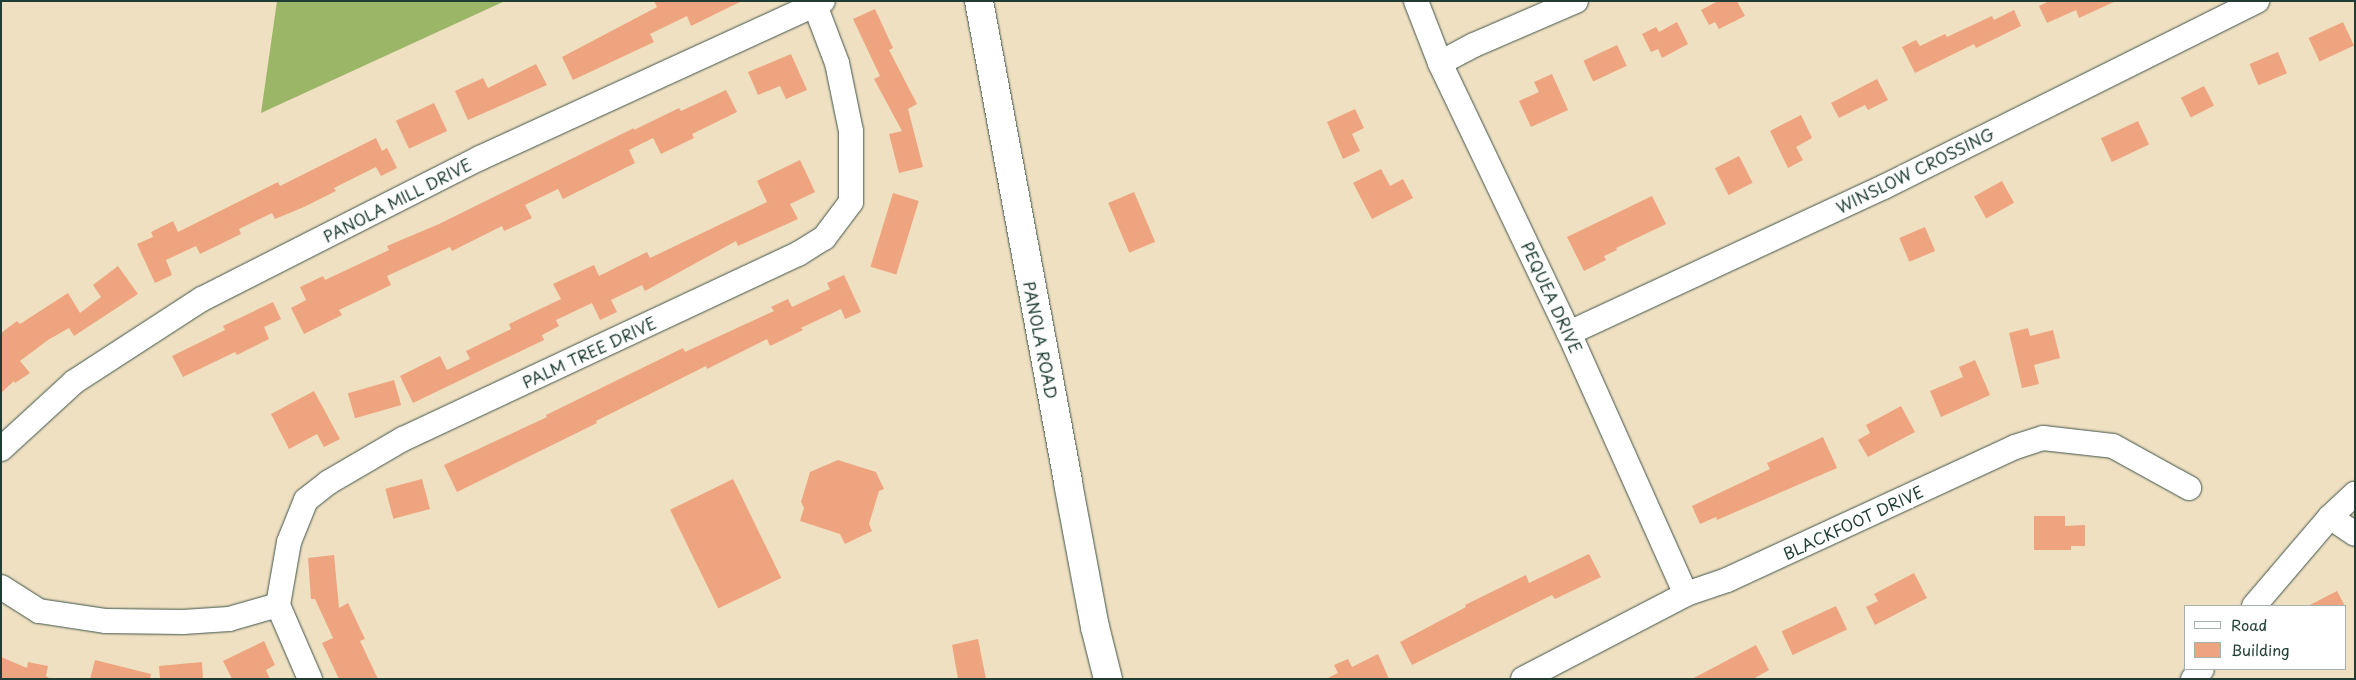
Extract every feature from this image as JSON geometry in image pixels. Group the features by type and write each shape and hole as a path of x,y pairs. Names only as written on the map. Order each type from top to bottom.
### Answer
{"main road":[{"name":"PANOLA ROAD","path":"979,1 1073,512 1095,627 1108,679"}],"street":[{"name":"PEQUEA DRIVE","path":"1416,1 1440,63 1569,333 1686,594"},
{"path":"1440,63 1474,45 1576,1"},
{"name":"WINSLOW CROSSING","path":"1569,333 1884,186 2257,1"},
{"name":"PANOLA MILL DRIVE","path":"1,448 74,382 202,299 480,158 819,3"},
{"name":"PALM TREE DRIVE","path":"278,605 289,542 298,518 306,500 329,482 404,439 798,254 824,238 851,202 851,131 837,63 819,3"},
{"name":"BLACKFOOT DRIVE","path":"1523,679 1686,594 1727,580 2015,447 2043,438 2113,446 2189,488"},
{"path":"2255,605 2330,517 2355,494"},
{"path":"2330,517 2355,534"},
{"path":"1,587 40,611 106,621 183,622 228,618 278,605 310,679"}],"green space":[{"path":"277,1 505,1 261,113"}],"building":[{"path":"654,1 742,1 691,26 687,16 650,34 654,42 573,80 562,57 657,7"},
{"path":"1718,1 1737,1 1745,16 1719,29 1715,22 1709,25 1701,10"},
{"path":"2049,1 2116,1 2079,18 2076,10 2047,23 2039,6"},
{"path":"875,9 893,48 889,50 917,104 908,109 923,167 899,173 889,134 902,131 874,79 880,76 853,19"},
{"path":"2014,10 2021,26 1976,48 1974,44 1915,73 1902,47 1916,40 1920,46 1945,34 1947,37 1992,16 1994,20"},
{"path":"1677,22 1688,44 1662,58 1658,49 1651,52 1642,34 1656,27 1659,32"},
{"path":"2343,22 2354,46 2320,62 2309,38"},
{"path":"1617,45 1627,66 1593,81 1583,61"},
{"path":"2278,52 2287,73 2258,85 2249,64"},
{"path":"791,54 807,90 786,99 780,86 758,95 748,72"},
{"path":"536,64 547,85 468,120 455,91 483,78 488,88"},
{"path":"1552,74 1568,110 1531,127 1519,101 1539,92 1534,82"},
{"path":"1877,79 1888,100 1868,110 1865,105 1839,118 1831,103"},
{"path":"2204,86 2214,106 2191,117 2181,98"},
{"path":"726,90 737,112 692,134 694,138 661,154 653,138 629,150 635,163 563,199 558,189 525,205 532,218 504,231 502,226 452,251 450,247 387,276 391,285 339,310 342,315 304,334 291,308 306,300 300,287 323,276 325,280 389,250 387,246 439,224 634,128 634,130 679,108 681,111"},
{"path":"434,103 447,131 409,149 396,121"},
{"path":"1355,109 1364,128 1352,134 1360,151 1343,159 1327,122"},
{"path":"1801,115 1812,138 1796,147 1803,160 1788,168 1770,131"},
{"path":"2138,121 2149,145 2112,162 2101,138"},
{"path":"376,138 382,151 387,148 397,168 381,176 376,167 334,188 336,191 304,207 275,219 272,213 239,229 241,234 200,254 196,246 166,260 172,275 155,283 137,244 153,237 151,232 173,221 178,232 278,182 280,186"},
{"path":"1739,156 1753,183 1729,195 1715,168"},
{"path":"800,160 815,192 790,204 798,219 738,246 736,241 645,291 642,285 611,300 617,312 600,320 592,303 556,320 559,326 542,335 544,340 413,403 400,376 440,356 447,370 470,359 466,351 511,329 509,324 561,299 553,284 594,265 599,276 647,252 650,258 767,202 757,181"},
{"path":"1381,169 1390,186 1403,179 1413,198 1372,219 1353,183"},
{"path":"2002,181 2014,203 1986,218 1974,197"},
{"path":"1134,192 1155,242 1129,253 1108,203"},
{"path":"893,193 919,201 896,275 870,267"},
{"path":"1652,196 1666,224 1616,248 1617,250 1604,256 1606,260 1584,271 1567,237"},
{"path":"1925,227 1935,251 1909,262 1899,238"},
{"path":"118,266 138,294 74,336 69,328 48,340 20,361 30,373 15,383 14,381 1,393 1,333 17,321 20,324 68,293 80,313 101,297 93,285"},
{"path":"844,275 861,312 845,319 841,309 801,328 803,330 770,346 767,339 707,369 706,366 596,421 597,423 457,492 444,465 547,417 546,415 683,348 685,352 774,311 771,307 788,299 792,307 830,289 827,283"},
{"path":"273,302 281,319 264,327 269,339 237,355 235,352 183,377 172,356 225,330 223,326"},
{"path":"2028,328 2030,336 2053,330 2060,358 2034,365 2039,384 2022,388 2009,333"},
{"path":"1975,360 1990,395 1941,417 1930,391 1963,377 1959,367"},
{"path":"394,380 401,405 355,418 348,393"},
{"path":"314,391 340,439 324,447 317,434 289,449 271,414"},
{"path":"1901,406 1915,432 1868,457 1858,440 1870,433 1866,425"},
{"path":"1823,437 1837,468 1717,520 1716,517 1700,524 1692,506 1770,469 1767,463"},
{"path":"838,460 876,472 884,489 879,491 869,524 872,531 845,544 840,534 800,521 804,508 801,502 810,472"},
{"path":"422,479 430,509 393,519 385,489"},
{"path":"733,479 781,578 718,609 670,510"},
{"path":"2034,516 2065,516 2065,526 2085,525 2085,546 2071,546 2071,550 2034,550"},
{"path":"1589,554 1601,577 1555,599 1552,595 1412,665 1400,642 1466,607 1465,605 1526,575 1529,583"},
{"path":"334,555 339,608 348,603 365,639 360,641 378,679 339,679 322,643 333,638 315,599 311,599 308,558"},
{"path":"1914,573 1927,598 1875,625 1866,607 1878,601 1874,594"},
{"path":"2337,591 2344,605 2310,605"},
{"path":"1836,606 1847,630 1793,655 1782,631"},
{"path":"978,639 986,679 958,679 952,645"},
{"path":"264,641 275,665 266,670 270,679 232,679 223,661"},
{"path":"1756,645 1769,670 1753,679 1692,679"},
{"path":"1378,654 1389,679 1326,679 1338,673 1334,665 1348,659 1352,667"},
{"path":"1,657 27,668 28,662 48,666 46,676 51,679 1,679"},
{"path":"95,660 151,674 150,679 90,679"},
{"path":"202,662 203,679 160,679 159,666"}]}
